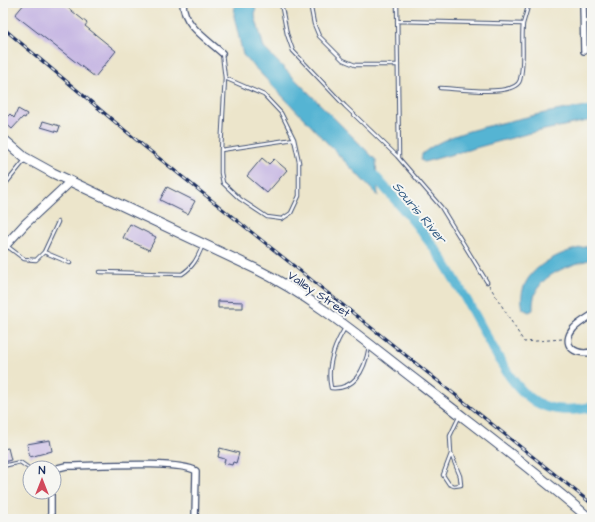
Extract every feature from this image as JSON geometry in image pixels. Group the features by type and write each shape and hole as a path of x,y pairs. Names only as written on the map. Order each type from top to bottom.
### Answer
{"main road":[{"name":"Valley Street","path":"3,139 26,158 70,182 281,281 346,326 460,414 590,519"}],"street":[{"path":"183,3 183,11 190,24 222,53"},
{"path":"582,3 584,51"},
{"path":"4,246 70,182"},
{"path":"592,315 573,329 569,338 570,347 576,352 582,354 592,352"},
{"path":"62,467 169,465 192,468 196,471 195,519"},
{"path":"51,500 52,519"}],"lane":[{"path":"281,3 287,34 293,51 344,106 399,159 440,207 487,282"},
{"path":"310,3 314,24 319,36 343,60 355,65 398,65"},
{"path":"397,3 399,159"},
{"path":"440,88 472,91 500,90 509,89 517,84 520,81 522,64 523,24 529,3"},
{"path":"397,21 523,24"},
{"path":"222,53 225,78 220,150 220,173 223,183 240,199 267,217 282,219 291,213 299,196 299,162 294,139 281,113 264,94 225,78"},
{"path":"220,150 294,139"},
{"path":"3,188 26,158"},
{"path":"4,246 24,259 36,260 44,252 58,222"},
{"path":"100,272 182,274 197,260 203,244"},
{"path":"44,252 70,263"},
{"path":"346,326 334,346 328,377 331,388 341,389 354,381 367,360 370,345"},
{"path":"451,454 443,475 449,484 458,486 461,485 460,476 451,454 450,436 460,414"},
{"path":"3,466 20,462 22,463"}],"path":[{"path":"487,282 524,342 569,338"}],"water":[{"path":"235,3 256,3 255,16 264,48 376,160 378,196 243,55 234,16"},
{"path":"592,106 592,120 530,133 424,162 421,160 422,154 432,147 442,141 465,132 543,113"},
{"path":"592,246 592,259 561,270 552,275 544,281 538,289 534,298 533,310 529,312 523,309 522,296 525,284 542,264 567,252"}],"building":[{"path":"25,3 62,3 87,23 85,26 116,51 95,77 15,15"},
{"path":"18,109 27,114 25,118 23,117 12,129 3,121 10,114 14,118"},
{"path":"43,121 60,126 58,132 41,127"},
{"path":"262,158 269,164 274,159 287,170 267,193 247,176"},
{"path":"167,187 195,201 188,214 160,200"},
{"path":"130,224 156,237 149,250 123,238"},
{"path":"218,301 243,302 243,308 218,308"},
{"path":"50,440 52,451 30,457 27,444"},
{"path":"8,448 11,460 3,462 3,449"},
{"path":"220,448 239,453 236,463 233,462 232,465 224,463 225,459 218,457"}],"waterway":[{"name":"Souris River","path":"368,169 406,211 440,256 463,293 500,361 519,388 536,402 550,408 570,410 592,407"}],"railway":[{"path":"3,28 140,143 592,504"}]}
